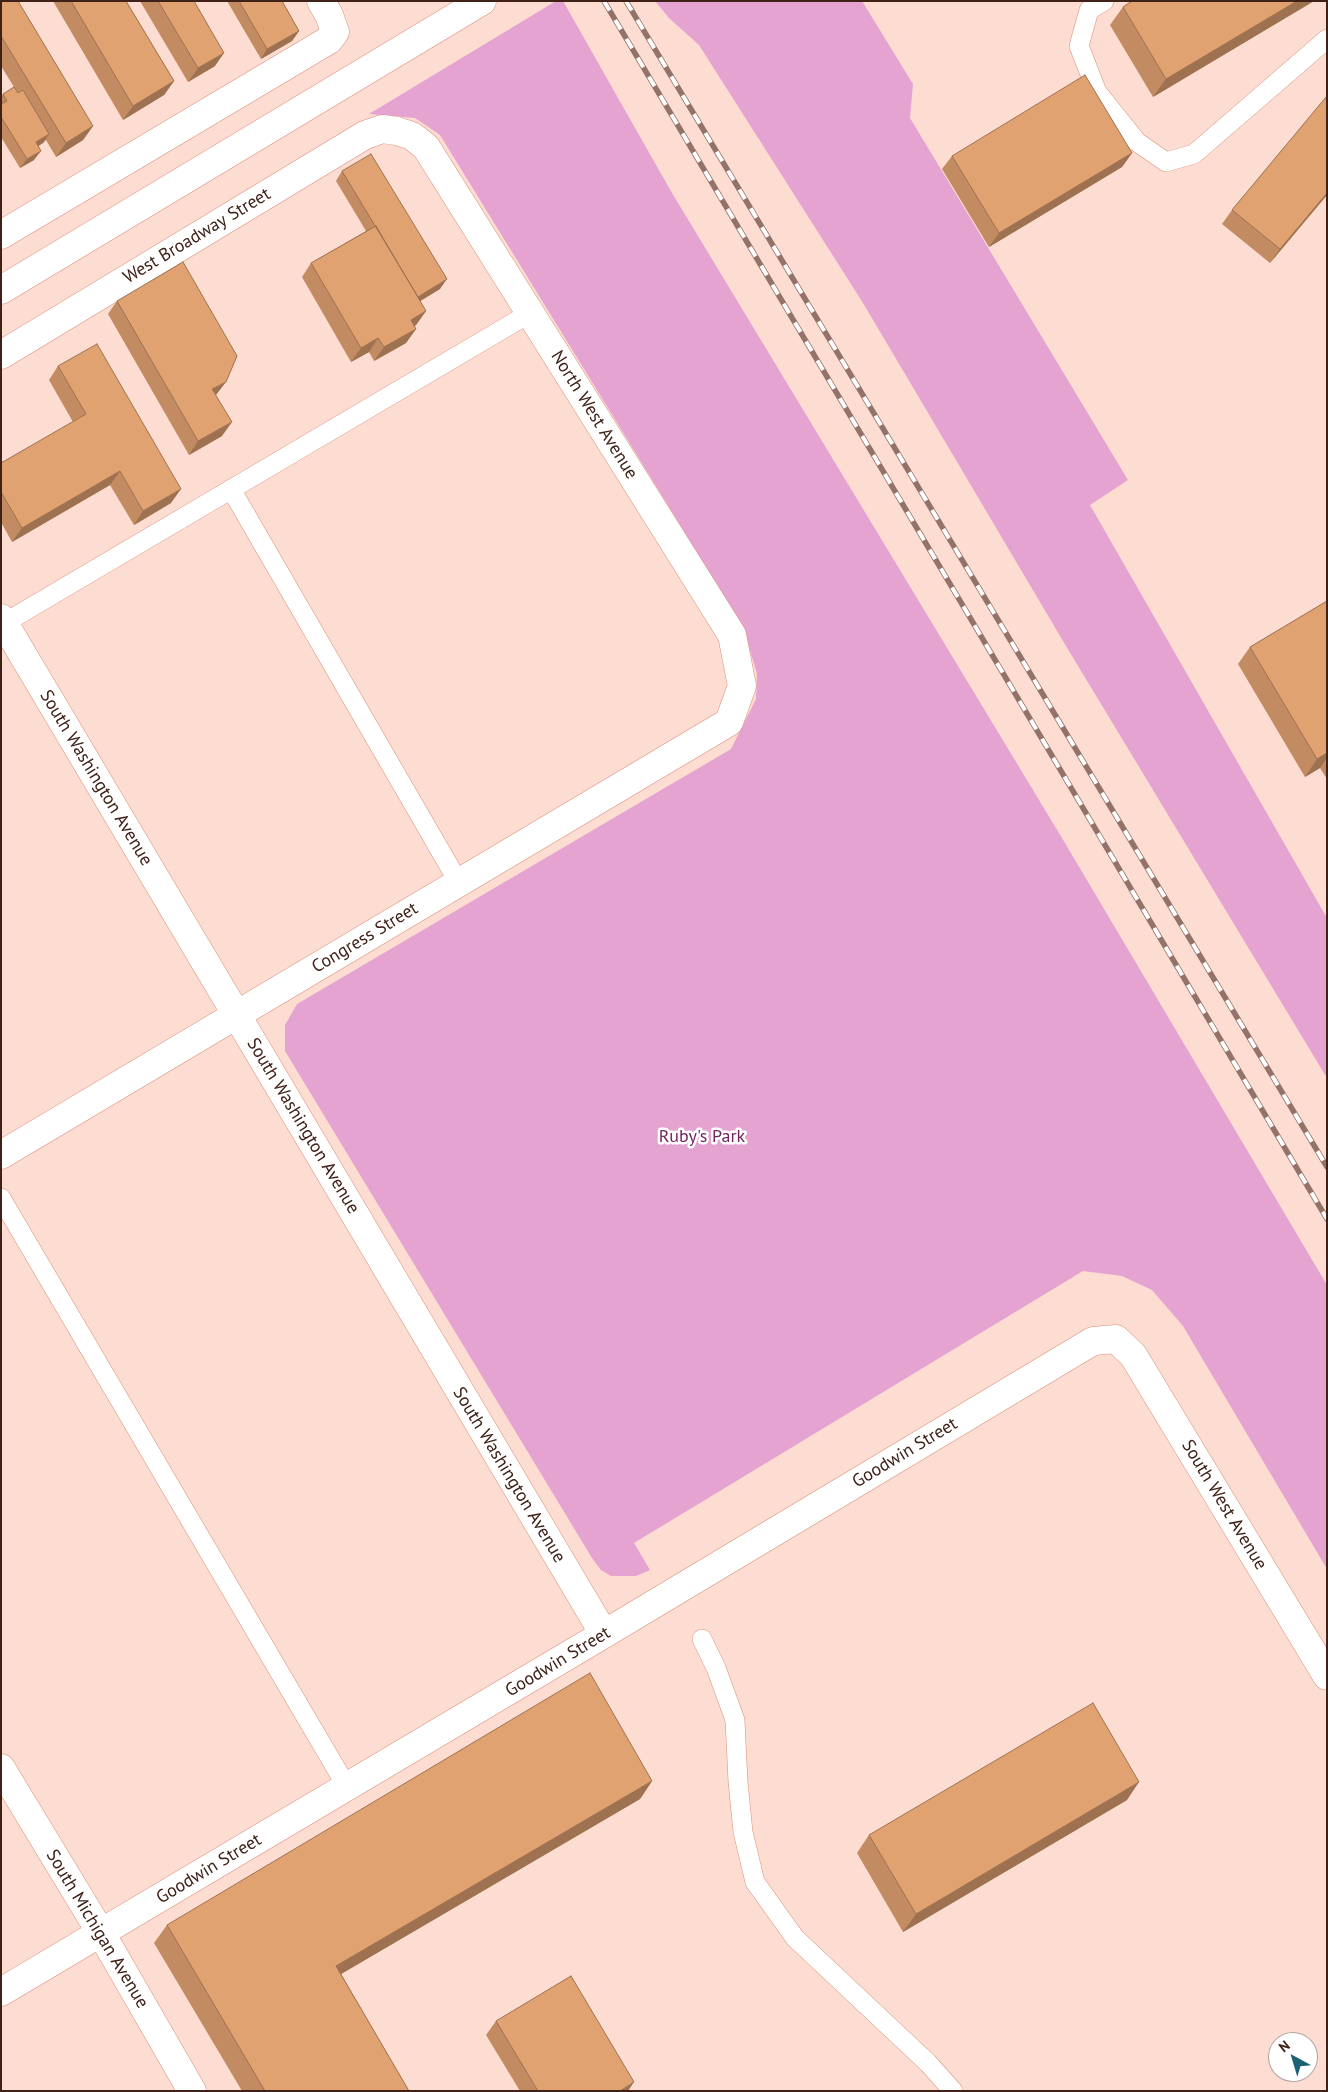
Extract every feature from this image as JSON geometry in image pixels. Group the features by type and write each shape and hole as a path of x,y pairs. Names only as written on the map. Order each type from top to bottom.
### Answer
{"street":[{"path":"1,235 329,40 335,32 329,15 321,1"},
{"path":"1,290 482,1"},
{"name":"West Broadway Street","path":"1,355 365,135 382,130 396,131"},
{"name":"North West Avenue","path":"396,131 412,136 426,147 732,634 742,686 729,722"},
{"name":"South Washington Avenue","path":"2,622 604,1634"},
{"name":"Congress Street","path":"1,1155 729,722"},
{"name":"Goodwin Street","path":"1,1992 1093,1341 1116,1339"},
{"name":"South West Avenue","path":"1116,1339 1134,1355 1327,1676"},
{"name":"South Michigan Avenue","path":"1,1768 192,2091"}],"lane":[{"path":"1096,5 1079,46 1097,92 1137,142 1166,162 1194,154 1327,39"},
{"path":"2,622 231,490 530,313"},
{"path":"231,490 459,883"},
{"path":"1,1198 347,1787"},
{"path":"702,1639 716,1668 735,1720 743,1832 755,1882 795,1938 921,2056 953,2091"}],"green space":[{"name":"Ruby's Park","path":"556,1 563,1 672,193 1059,833 1327,1285 1327,1569 1183,1326 1152,1290 1122,1276 1083,1271 634,1543 650,1570 636,1576 611,1576 601,1570 592,1558 285,1051 285,1025 297,1004 731,749 756,699 757,674 749,647 733,611 440,135 415,118 369,114"},
{"path":"655,1 862,1 913,84 910,118 1128,480 1090,505 1327,918 1327,1078 1066,646 863,303 699,45 669,18"}],"building":[{"path":"1,1 18,1 93,126 66,143 1,36"},
{"path":"71,1 126,1 174,81 133,106"},
{"path":"158,1 194,1 224,53 198,68"},
{"path":"239,1 282,1 299,31 267,49"},
{"path":"1132,1 1297,1 1166,79 1123,7"},
{"path":"1085,75 1132,153 999,233 952,156"},
{"path":"14,87 18,93 23,90 49,134 36,142 41,151 27,159 1,117 1,104 7,101 3,94"},
{"path":"1327,96 1327,193 1280,249 1232,210"},
{"path":"371,154 447,279 418,297 342,171"},
{"path":"376,226 426,311 411,320 416,329 384,347 378,338 361,348 311,263"},
{"path":"183,262 237,356 226,382 212,389 232,422 198,441 117,301"},
{"path":"97,344 181,489 143,511 120,471 22,528 1,492 1,463 86,414 58,366"},
{"path":"1327,601 1327,753 1317,759 1250,647"},
{"path":"590,1673 652,1781 336,1966 409,2091 265,2091 167,1925"},
{"path":"1093,1703 1139,1782 916,1914 869,1835"},
{"path":"571,1976 634,2082 620,2091 538,2091 496,2021"}],"railway":[{"path":"604,1 1327,1219"},
{"path":"626,1 1327,1167"}]}
